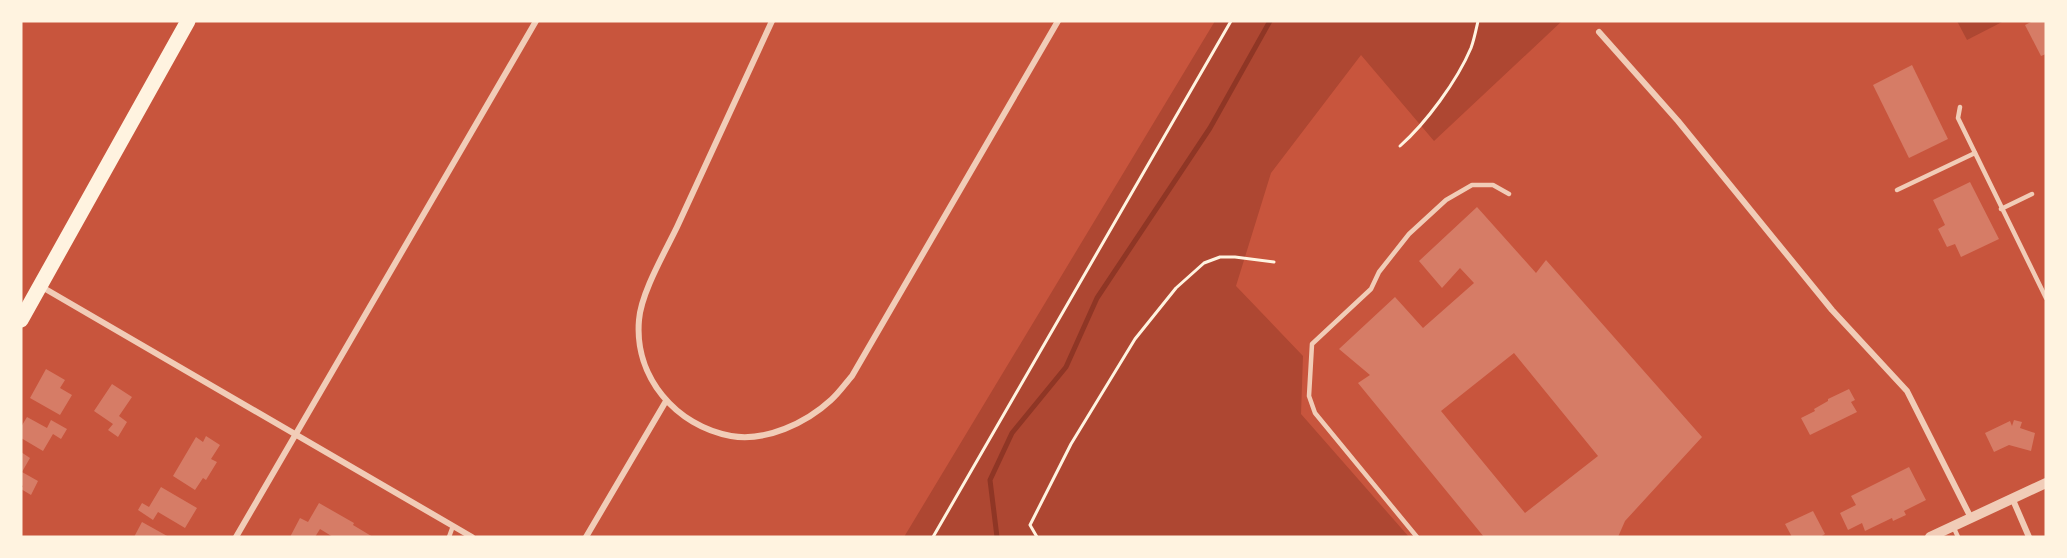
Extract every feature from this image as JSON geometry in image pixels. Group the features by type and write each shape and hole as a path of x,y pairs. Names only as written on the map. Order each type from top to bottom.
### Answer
{"main road":[{"path":"21,320 188,21"}],"street":[{"path":"236,537 536,21"},
{"path":"772,21 656,272 639,316 638,336 642,359 651,380 666,401 691,422 734,437 758,435 786,428 811,416 834,398 852,376 1058,21"},
{"path":"1599,32 1678,122 1832,310 1907,391 1971,518"},
{"path":"41,287 471,537"},
{"path":"586,537 666,401"},
{"path":"1930,537 1955,532 1971,518 2046,483"},
{"path":"2013,500 2029,537"}],"lane":[{"path":"1960,107 1958,118 2046,298"},
{"path":"1897,190 1975,153"},
{"path":"1417,537 1315,413 1309,396 1312,344 1371,289 1379,272 1409,234 1446,200 1472,185 1493,185 1509,194"},
{"path":"2001,209 2032,194"},
{"path":"448,537 453,526"}],"path":[{"path":"933,537 1231,21"},
{"path":"1400,147 1418,130 1460,69 1471,47 1478,21"},
{"path":"1037,537 1030,525 1071,444 1135,339 1176,288 1204,263 1220,257 1274,262"}],"shaded area":[{"path":"1215,21 1562,21 1434,141 1361,55 1271,173 1236,286 1303,356 1301,414 1409,537 904,537"},
{"path":"1957,21 2004,21 1967,40"}],"building":[{"path":"2033,21 2046,21 2046,54 2041,56 2025,25"},
{"path":"1912,65 1948,139 1909,158 1873,85"},
{"path":"1970,182 1999,239 1961,257 1955,244 1947,247 1938,229 1945,225 1933,200"},
{"path":"1477,207 1536,273 1546,260 1702,437 1625,521 1618,537 1484,537 1358,383 1370,375 1339,349 1395,297 1423,328 1474,283 1460,268 1442,288 1419,261","holes":["1514,353 1598,456 1525,513 1441,411"]},
{"path":"46,369 65,380 60,388 72,395 60,415 30,398"},
{"path":"112,384 132,397 119,416 127,422 118,437 108,430 113,424 94,411"},
{"path":"1849,389 1855,400 1851,402 1857,412 1810,435 1801,418 1815,411 1814,409 1828,399"},
{"path":"27,417 47,428 51,420 67,429 61,439 53,434 43,451 21,438 21,427"},
{"path":"2014,420 2022,422 2020,428 2035,433 2031,451 2009,445 1994,452 1985,433 2010,421 2012,426"},
{"path":"206,436 220,445 211,459 217,462 206,480 203,478 195,490 173,476 196,437 203,442"},
{"path":"21,452 30,458 22,472 38,481 31,495 21,489 23,486 21,485"},
{"path":"1909,467 1926,500 1904,511 1906,515 1893,521 1892,518 1865,531 1862,523 1848,530 1840,513 1856,505 1851,496"},
{"path":"161,487 197,508 185,528 158,512 153,520 138,510 142,503 149,507"},
{"path":"319,503 373,537 333,537 320,529 315,537 290,537 300,518 308,522"},
{"path":"1813,511 1825,534 1820,537 1792,537 1785,524"},
{"path":"142,522 169,537 134,537"}],"waterway":[{"path":"997,537 990,480 1012,433 1066,367 1097,298 1210,128 1270,21"}]}
